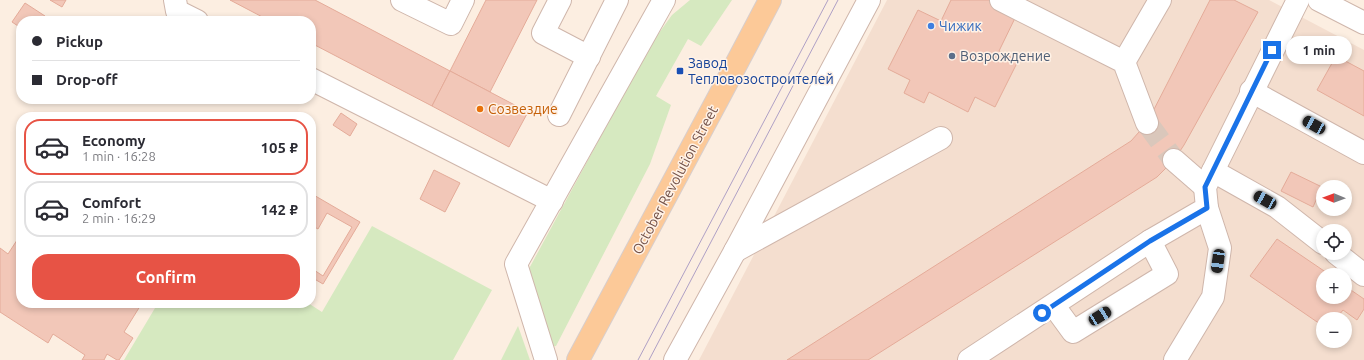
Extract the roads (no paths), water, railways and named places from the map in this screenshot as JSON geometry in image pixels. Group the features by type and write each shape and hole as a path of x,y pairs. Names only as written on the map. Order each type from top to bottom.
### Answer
{"main road":[{"name":"October Revolution Street","path":"578,360 714,108 770,0"}],"street":[{"path":"175,0 177,11 188,16"},
{"path":"402,0 451,24 463,0"},
{"path":"560,0 543,33 588,56"},
{"path":"559,115 617,0"},
{"path":"546,360 516,264 664,0"},
{"path":"675,360 869,0"},
{"path":"1001,0 1124,62 1147,124"},
{"path":"1124,62 1160,0"},
{"path":"969,360 1054,306 1150,241 1208,189 1251,91 1298,0"},
{"path":"1319,0 1363,21"},
{"path":"316,82 552,201"},
{"path":"1251,91 1364,153"},
{"path":"735,251 941,138"},
{"path":"1174,160 1208,189 1278,207 1316,237"},
{"path":"1175,360 1213,297 1220,248 1208,189"},
{"path":"1054,306 1073,332 1167,274 1150,241"},
{"path":"1345,260 1364,275"}],"tunnel":[{"path":"1147,123 1174,160"}],"tram line":[{"path":"638,360 828,0"},
{"path":"649,360 838,0"}],"place":[{"name":"Чижик","path":"931,26"},
{"name":"Возрождение","path":"952,56"},
{"name":"Завод Тепловозостроителей","path":"680,71"},
{"name":"Созвездие","path":"480,109"}]}
